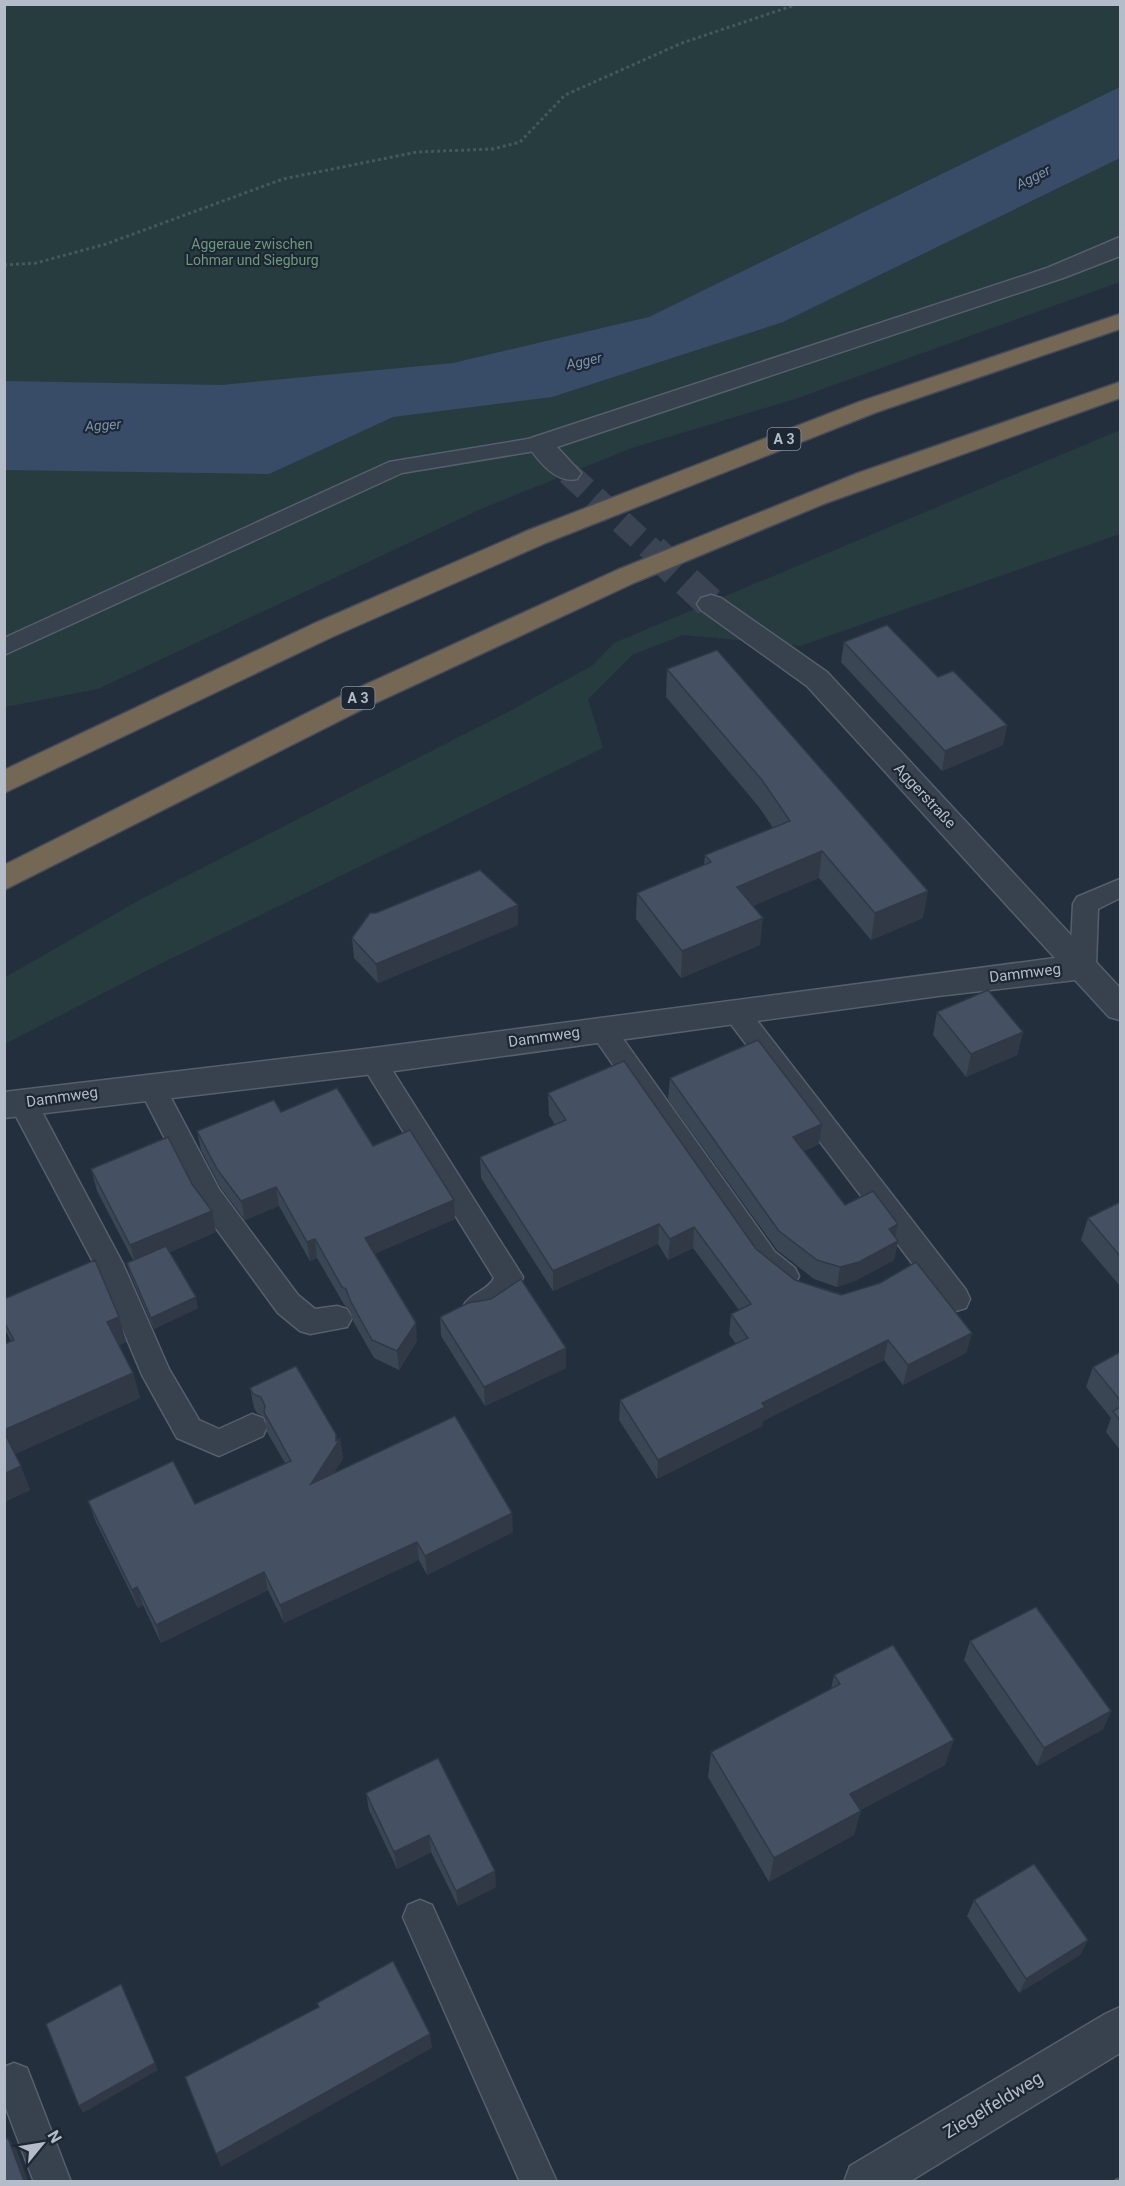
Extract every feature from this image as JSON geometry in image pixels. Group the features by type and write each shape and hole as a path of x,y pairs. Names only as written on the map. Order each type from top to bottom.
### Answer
{"highway":[{"name":"A 3","path":"4,783 119,725 463,568 670,483 869,407 1120,321"},
{"name":"A 3","path":"4,879 175,789 508,628 742,528 925,457 1120,390"}],"street":[{"path":"568,473 540,444 1055,273 1112,251 1120,244"},
{"name":"Aggerstraße","path":"711,604 817,679 1120,1008"},
{"name":"Dammweg","path":"14,1104 373,1061 1083,967"},
{"name":"Ziegelfeldweg","path":"866,2181 1120,2030"}],"lane":[{"path":"4,647 397,467 540,444"},
{"path":"1083,967 1086,904 1120,888"},
{"path":"736,1012 956,1299"},
{"path":"602,1029 765,1260 803,1290"},
{"path":"373,1061 509,1277 507,1288 498,1297 471,1310"},
{"path":"151,1086 209,1197 288,1304 310,1322 337,1318"},
{"path":"14,1104 113,1272 157,1376 188,1429 219,1443 252,1427"},
{"path":"420,1917 539,2181"},
{"path":"14,2081 53,2181"}],"path":[{"path":"4,265 36,263 106,244 284,179 348,168 417,152 493,149 520,141 565,95 682,43 798,4"},
{"path":"1115,2181 1120,2178"}],"green space":[{"name":"Aggeraue zwischen Lohmar und Siegburg","path":"4,5 1120,5 1120,282 795,399 632,448 481,509 98,689 5,707"},
{"path":"1120,430 1120,534 800,646 683,635 632,655 588,699 603,748 150,969 5,1044 4,978 143,898 510,711 593,665 614,643"}],"water":[{"name":"Agger","path":"1120,87 1120,158 783,322 552,397 393,417 269,474 5,470 5,381 221,385 453,363 649,317"}],"building":[{"path":"887,625 938,677 953,671 1007,725 945,751 844,642"},
{"path":"717,650 928,891 875,913 822,851 737,887 763,918 682,951 637,893 711,862 705,855 790,821 762,780 667,669"},
{"path":"480,870 518,905 376,964 352,938 370,913 376,913"},
{"path":"988,990 1023,1032 971,1054 937,1012"},
{"path":"758,1040 822,1124 793,1137 845,1205 873,1191 898,1224 889,1229 898,1241 859,1262 840,1267 817,1260 779,1231 670,1078"},
{"path":"624,1061 756,1249 795,1280 841,1295 880,1283 916,1262 972,1333 908,1365 888,1340 762,1403 765,1407 658,1460 620,1400 748,1338 731,1314 751,1304 694,1227 670,1239 659,1224 553,1271 480,1157 566,1120 548,1093"},
{"path":"337,1088 373,1146 410,1130 454,1200 365,1238 416,1323 397,1351 372,1340 346,1289 342,1287 315,1239 307,1242 276,1187 241,1201 217,1169 197,1131 274,1100 281,1112"},
{"path":"168,1137 192,1184 212,1211 130,1245 91,1169"},
{"path":"1120,1202 1120,1256 1088,1218"},
{"path":"166,1246 196,1297 151,1318 127,1263"},
{"path":"95,1260 119,1317 107,1322 133,1373 4,1430 4,1344 14,1340 4,1322 4,1299"},
{"path":"521,1279 566,1348 484,1387 440,1317 468,1303 491,1299"},
{"path":"1120,1352 1120,1400 1093,1367"},
{"path":"296,1366 336,1434 336,1441 340,1439 311,1484 455,1416 512,1513 425,1556 417,1542 280,1605 264,1572 156,1625 137,1587 132,1590 88,1501 173,1461 195,1504 291,1461 264,1412 265,1406 261,1397 253,1394 250,1388"},
{"path":"1120,1407 1120,1421 1113,1411"},
{"path":"4,1432 21,1466 4,1474"},
{"path":"1036,1607 1111,1711 1044,1748 970,1641"},
{"path":"893,1645 954,1740 850,1794 861,1811 774,1858 711,1752 840,1684 834,1675"},
{"path":"438,1758 495,1871 456,1891 429,1835 394,1852 366,1793"},
{"path":"1034,1864 1088,1940 1026,1979 974,1900"},
{"path":"393,1961 430,2034 216,2154 185,2077 319,2007 317,2003"},
{"path":"121,1984 155,2063 79,2106 46,2024"},
{"path":"8,2138 24,2181 4,2181 4,2140"}],"tunnel":[{"path":"568,473 654,552"},
{"path":"653,550 711,604"}]}
